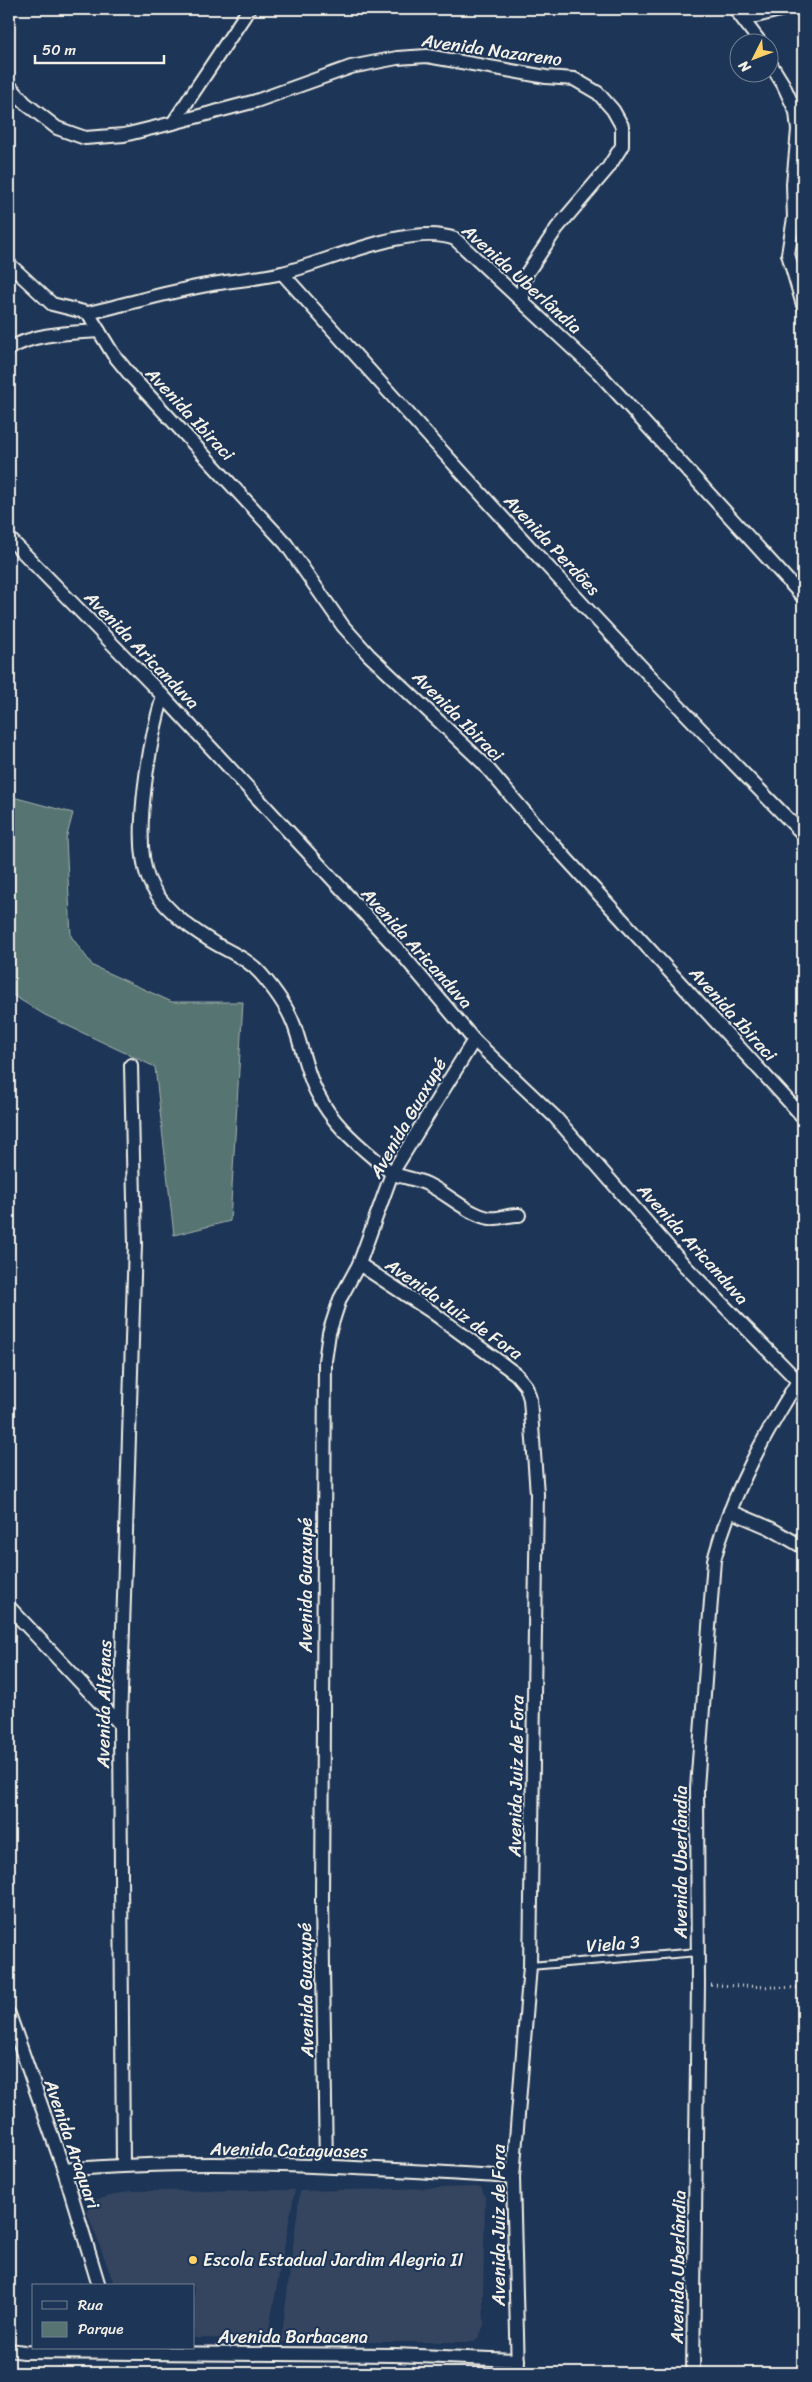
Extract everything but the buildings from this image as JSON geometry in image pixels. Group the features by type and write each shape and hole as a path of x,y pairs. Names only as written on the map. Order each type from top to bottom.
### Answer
{"street":[{"path":"173,123 249,9"},
{"path":"735,9 753,32"},
{"path":"744,19 784,9"},
{"name":"Avenida Nazareno","path":"9,85 25,103 57,128 85,138 124,135 173,123 256,101 351,67 397,58 427,56 546,77 574,79 598,93 613,110 622,126 622,146 608,168 558,228 527,274 523,288 523,302"},
{"path":"780,79 796,112 798,130 793,184 794,218 788,254 803,305"},
{"name":"Avenida Uberlândia","path":"88,313 207,285 282,273 355,250 410,237 446,235 456,239 599,373 803,597"},
{"path":"9,264 52,304 88,313"},
{"name":"Avenida Perdões","path":"282,273 438,447 683,713 803,834"},
{"name":"Avenida Ibiraci","path":"88,313 131,376 286,544 344,626 369,654 483,763 541,831 803,1117"},
{"path":"9,349 31,340 56,334 99,331"},
{"name":"Avenida Aricanduva","path":"9,538 163,696 401,953 474,1040 555,1117 685,1266 801,1377"},
{"path":"163,696 155,722 141,851 148,878 160,900 168,909 212,942 236,953 260,972 293,1024 316,1091 326,1111 348,1136 392,1173 426,1184 476,1215 492,1218 509,1214 519,1215"},
{"name":"Avenida Guaxupé","path":"326,2166 322,1901 325,1361 329,1333 340,1299 359,1264 392,1173 474,1040"},
{"name":"Avenida Alfenas","path":"123,2165 120,1724 136,1244 131,1065"},
{"name":"Avenida Juiz de Fora","path":"359,1264 432,1312 508,1367 526,1386 530,1399 537,1494 530,1966 513,2176 518,2373"},
{"name":"Avenida Uberlândia","path":"694,2373 698,1788 714,1560 730,1511 753,1457 801,1377"},
{"path":"730,1511 770,1528 803,1547"},
{"path":"9,1607 120,1724"},
{"name":"Avenida Araquari","path":"9,2014 64,2170 98,2284"},
{"name":"Avenida Cataguases","path":"64,2170 123,2165 326,2166 513,2176"},
{"path":"9,2338 24,2352"},
{"name":"Avenida Barbacena","path":"9,2350 24,2352 119,2351 518,2360"}],"lane":[{"name":"Viela 3","path":"530,1966 698,1952"}],"path":[{"path":"698,1985 803,1988"}],"shaded area":[{"path":"481,2187 485,2198 484,2325 479,2337 473,2342 281,2342 300,2191"},
{"name":"Escola Estadual Jardim Alegria II","path":"295,2190 267,2339 195,2338 195,2284 114,2284 87,2212 95,2200 130,2191"}],"green space":[{"path":"9,796 73,813 66,839 71,936 93,966 172,1002 243,1002 230,1221 174,1235 155,1067 45,1015 9,993"}],"place":[{"name":"Escola Estadual Jardim Alegria II","path":"193,2260"}]}
